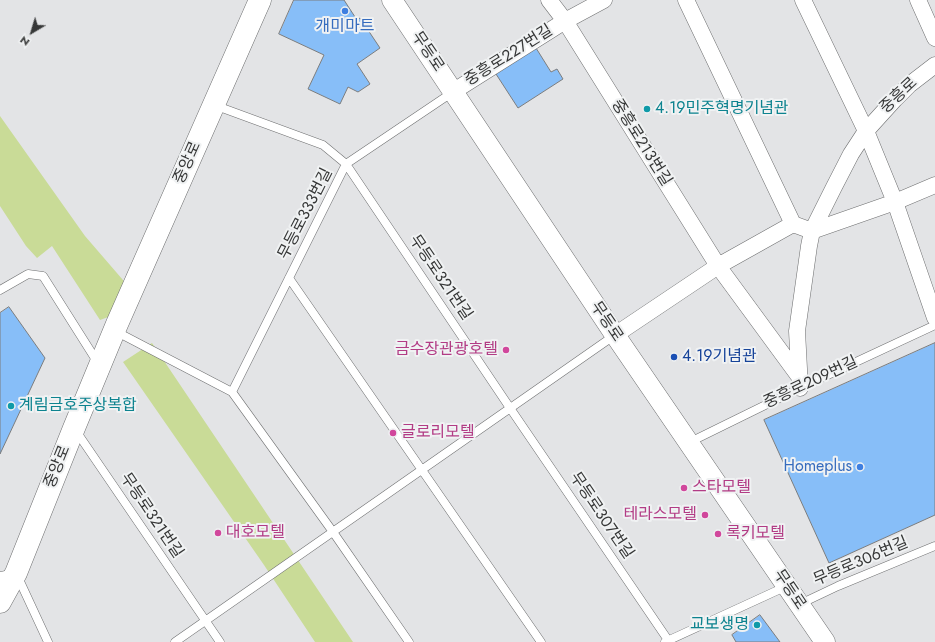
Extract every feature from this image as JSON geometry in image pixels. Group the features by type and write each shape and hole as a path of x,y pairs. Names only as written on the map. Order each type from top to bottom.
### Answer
{"main road":[{"name":"중앙로","path":"0,602 8,574 74,428 114,331 260,0"}],"street":[{"name":"무등로","path":"392,0 615,335 825,642"},
{"name":"중흥로227번길","path":"550,0 565,21"},
{"name":"중흥로227번길","path":"454,92 565,21 604,0"},
{"path":"686,0 793,224 812,231 896,202 935,185"},
{"path":"803,0 866,131 896,202 935,318"},
{"path":"918,0 935,38"},
{"name":"중흥로213번길","path":"565,21 718,266"},
{"name":"중흥로","path":"866,131 909,85 935,65"},
{"path":"799,382 797,331 812,231 848,160 866,131"},
{"path":"615,335 718,266 793,224"},
{"name":"중흥로209번길","path":"718,266 799,382"}],"lane":[{"name":"무등로333번길","path":"232,392 346,164 454,92"},
{"path":"214,104 323,146 346,164"},
{"name":"무등로321번길","path":"346,164 510,408"},
{"path":"0,290 28,274 43,276 100,366"},
{"path":"289,278 541,642"},
{"name":"중흥로209번길","path":"688,443 799,382 935,325"},
{"path":"114,331 232,392 333,532 409,642"},
{"path":"175,642 615,335"},
{"name":"무등로307번길","path":"510,408 666,641 787,586"},
{"name":"무등로321번길","path":"74,428 206,621"},
{"name":"무등로306번길","path":"799,604 838,586 935,546"},
{"path":"8,574 48,642"},
{"path":"206,621 220,642"}],"green space":[{"path":"0,116 85,236 129,287 111,316 100,320 52,246 37,258 26,246 0,206"},
{"path":"152,343 353,642 315,642 264,565 123,362"}],"building":[{"path":"294,0 344,0 357,20 360,18 380,48 357,64 370,84 358,92 348,87 340,104 308,89 324,55 279,34"},
{"path":"536,48 551,72 557,69 563,79 518,108 496,74"},
{"name":"계림금호주상복합","path":"9,307 45,358 0,454 0,313"},
{"name":"Homeplus","path":"935,343 935,515 829,563 764,420"},
{"name":"교보생명","path":"760,615 780,642 736,642 732,635"}],"place":[{"name":"개미마트","path":"345,11"},
{"name":"4.19민주혁명기념관","path":"647,109"},
{"name":"금수장관광호텔","path":"506,350"},
{"name":"4.19기념관","path":"674,357"},
{"name":"계림금호주상복합","path":"11,406"},
{"name":"글로리모텔","path":"393,433"},
{"name":"Homeplus","path":"860,467"},
{"name":"스타모텔","path":"684,488"},
{"name":"테라스모텔","path":"705,515"},
{"name":"대호모텔","path":"218,533"},
{"name":"록키모텔","path":"718,534"},
{"name":"교보생명","path":"757,625"}]}
